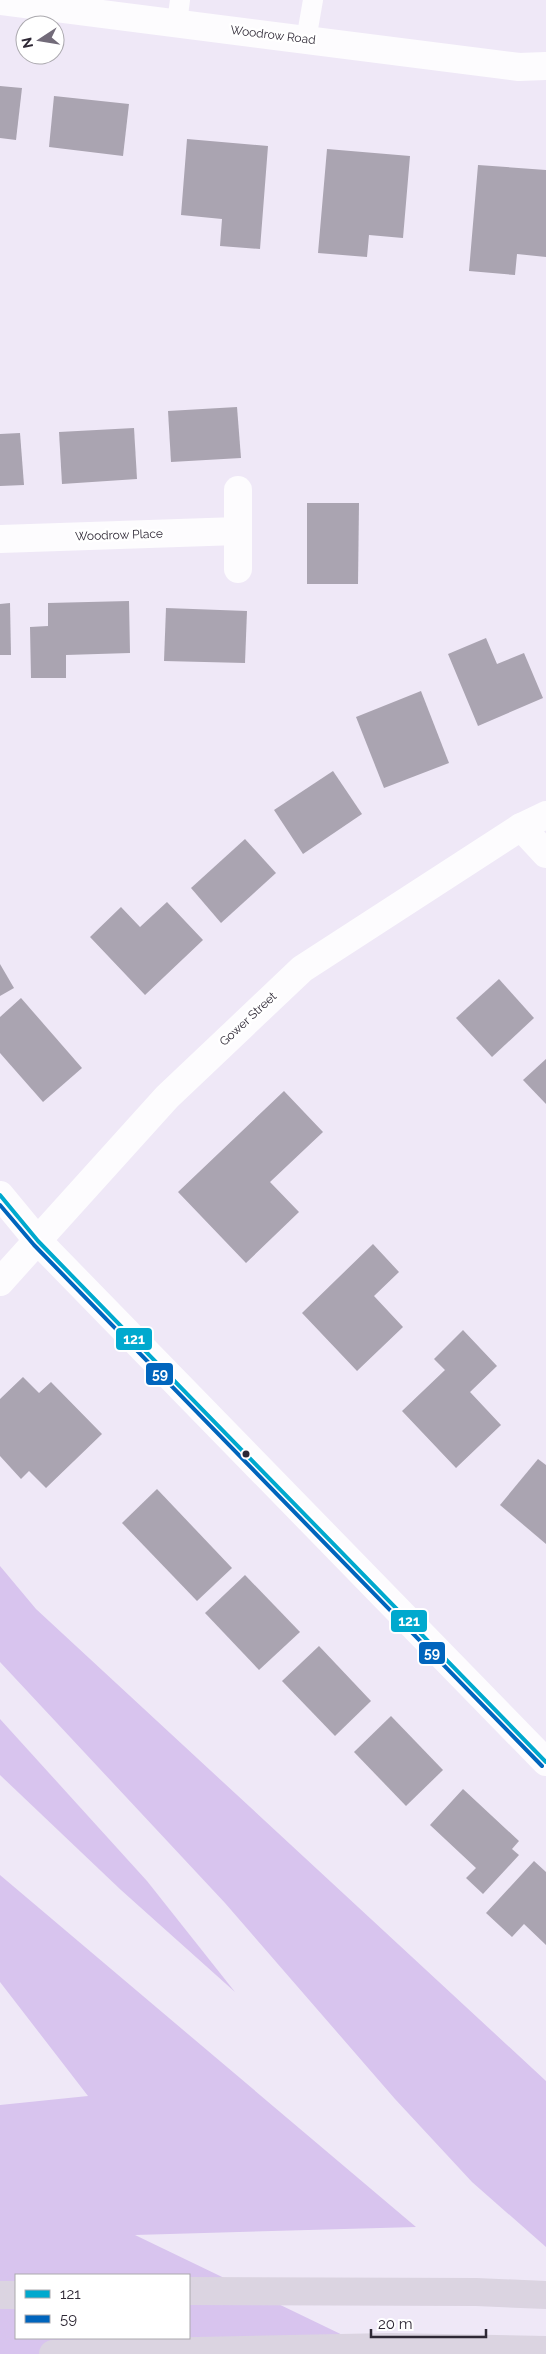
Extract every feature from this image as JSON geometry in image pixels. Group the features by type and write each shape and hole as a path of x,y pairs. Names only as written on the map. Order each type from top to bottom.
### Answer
{"highway":[{"path":"190,2291 476,2292 546,2295"},
{"path":"0,2295 15,2295"},
{"path":"53,2354 389,2347 543,2350"}],"street":[{"name":"Woodrow Road","path":"0,1 179,12 306,40 519,68 546,66"},
{"path":"238,490 238,569"},
{"name":"Woodrow Place","path":"0,539 238,531"},
{"name":"Gower Street","path":"0,1282 167,1097 302,969 521,827 546,815"},
{"path":"521,827 546,854"},
{"path":"0,1195 38,1241 546,1762"}],"lane":[{"path":"306,40 312,0"}],"shaded area":[{"path":"0,1566 36,1609 546,2081 546,2247 472,2182 395,2099 225,1903 0,1662"},
{"path":"0,1719 147,1881 235,1992 121,1890 0,1775"},
{"path":"0,1875 416,2227 135,2235 382,2354 0,2354 0,2105 88,2096 0,1982"}],"building":[{"path":"0,86 22,88 16,140 0,138"},
{"path":"54,96 129,104 123,156 49,147"},
{"path":"187,139 268,146 260,249 220,246 222,219 181,215"},
{"path":"327,149 410,156 403,238 369,235 367,257 318,253"},
{"path":"478,165 546,170 546,257 517,254 515,275 469,271"},
{"path":"237,407 241,458 171,462 168,411"},
{"path":"134,428 137,479 62,484 59,432"},
{"path":"20,433 24,485 0,486 0,434"},
{"path":"307,503 359,503 358,584 307,584"},
{"path":"129,601 130,653 66,655 66,678 31,678 30,627 48,626 48,603"},
{"path":"10,603 11,655 0,655 0,604"},
{"path":"166,608 247,611 245,663 164,661"},
{"path":"486,638 497,664 524,653 543,698 478,726 448,654"},
{"path":"421,691 449,763 384,788 356,717"},
{"path":"333,771 362,814 303,854 274,810"},
{"path":"245,839 276,873 221,923 191,888"},
{"path":"167,902 203,940 145,995 90,937 121,907 140,927"},
{"path":"0,964 14,988 0,996"},
{"path":"499,979 534,1018 492,1057 456,1018"},
{"path":"21,998 82,1068 43,1102 0,1053 0,1017"},
{"path":"546,1059 546,1104 523,1080"},
{"path":"284,1091 323,1132 270,1182 299,1212 246,1263 178,1192"},
{"path":"373,1244 399,1272 374,1296 403,1327 357,1371 302,1313"},
{"path":"463,1330 497,1366 470,1392 501,1425 456,1468 402,1411 445,1370 434,1359"},
{"path":"23,1377 39,1393 51,1382 102,1434 46,1488 29,1471 21,1479 0,1456 0,1399"},
{"path":"538,1459 546,1465 546,1544 500,1505"},
{"path":"157,1489 232,1568 197,1601 122,1523"},
{"path":"245,1575 300,1632 259,1670 205,1613"},
{"path":"319,1646 371,1701 335,1736 282,1681"},
{"path":"391,1716 443,1770 406,1806 354,1752"},
{"path":"463,1789 519,1841 512,1849 519,1855 483,1894 466,1878 476,1868 430,1825"},
{"path":"534,1861 546,1872 546,1945 524,1924 512,1937 486,1913"}],"transit line":[{"name":"121","path":"0,1195 38,1241 546,1762"},
{"name":"59","path":"0,1205 34,1245 542,1766"}]}
